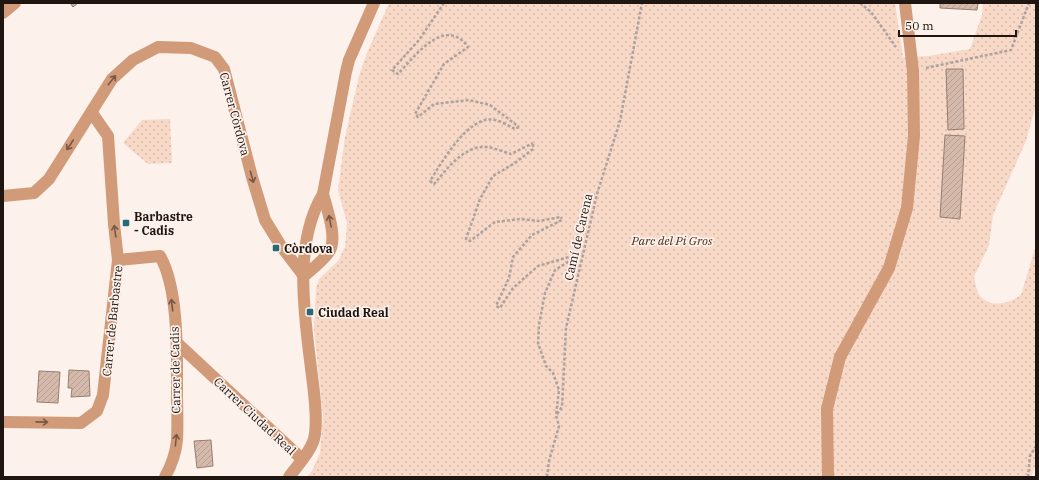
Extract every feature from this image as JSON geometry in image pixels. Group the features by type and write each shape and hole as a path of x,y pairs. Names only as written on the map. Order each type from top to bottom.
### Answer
{"street":[{"path":"3,13 15,3"},
{"name":"Carrer Ciudad Real","path":"177,343 302,459 313,442 316,406 304,298 304,252 316,206 323,194 349,60 374,3"},
{"path":"828,477 827,409 840,357 889,268 907,208 914,136 913,71 905,3"},
{"name":"Carrer Còrdova","path":"3,196 34,193 49,179 92,113 112,79 133,60 158,46 191,48 214,57 224,69 252,177 265,220 281,246 304,276"},
{"name":"Carrer de Barbastre","path":"3,422 80,423 97,411 103,395 118,260 108,136 92,113"},
{"name":"Carrer Ciudad Real","path":"304,276 329,252 332,243 330,222 323,194"},
{"name":"Carrer de Cadis","path":"118,260 160,256 170,282 177,343 177,441 171,467 165,477"},
{"path":"289,477 302,459"}],"path":[{"path":"444,3 419,40 392,70 398,74 434,38 453,35 462,39 468,48 444,64 415,114 418,117 434,104 469,100 490,105 519,127 515,128 494,119 473,124 446,156 430,181 434,184 451,163 469,151 486,147 511,154 533,143 533,149 515,163 493,176 480,199 466,238 470,241 495,222 520,220 539,221 561,218 562,220 532,235 513,257 509,278 496,306 500,308 513,288 538,266 569,257 571,260 555,270 545,293 539,324 538,343 546,366 553,373 559,390 556,415"},
{"name":"Camí de Carena","path":"547,477 549,461 559,426 556,415 562,407 566,328 597,194 620,121 642,3"},
{"path":"860,3 871,12 898,50"},
{"path":"913,71 1011,50 1029,3"},
{"path":"1028,477 1030,456 1036,446"}],"green space":[{"name":"Parc del Pi Gros","path":"389,3 895,3 903,57 928,56 970,49 982,15 983,3 1036,3 1036,105 1026,141 993,215 989,245 974,277 979,294 985,300 995,304 1016,298 1021,295 1036,245 1036,464 1031,477 307,477 312,471 320,453 323,416 314,330 316,288 319,279 338,261 345,247 347,223 338,190 345,137 359,76 367,53"},
{"path":"170,119 172,163 148,164 123,143 142,120"}],"building":[{"path":"70,3 78,3 73,7"},
{"path":"940,3 978,3 977,10 940,8"},
{"path":"946,69 963,69 964,129 948,130"},
{"path":"945,135 965,136 960,219 940,217"},
{"path":"69,370 89,371 90,396 71,397 72,388 68,388"},
{"path":"39,371 60,372 58,403 37,402"},
{"path":"211,440 213,466 197,468 194,441"}],"place":[{"name":"Barbastre - Cadis","path":"126,223"},
{"name":"Còrdova","path":"276,248"},
{"name":"Ciudad Real","path":"310,312"}]}
